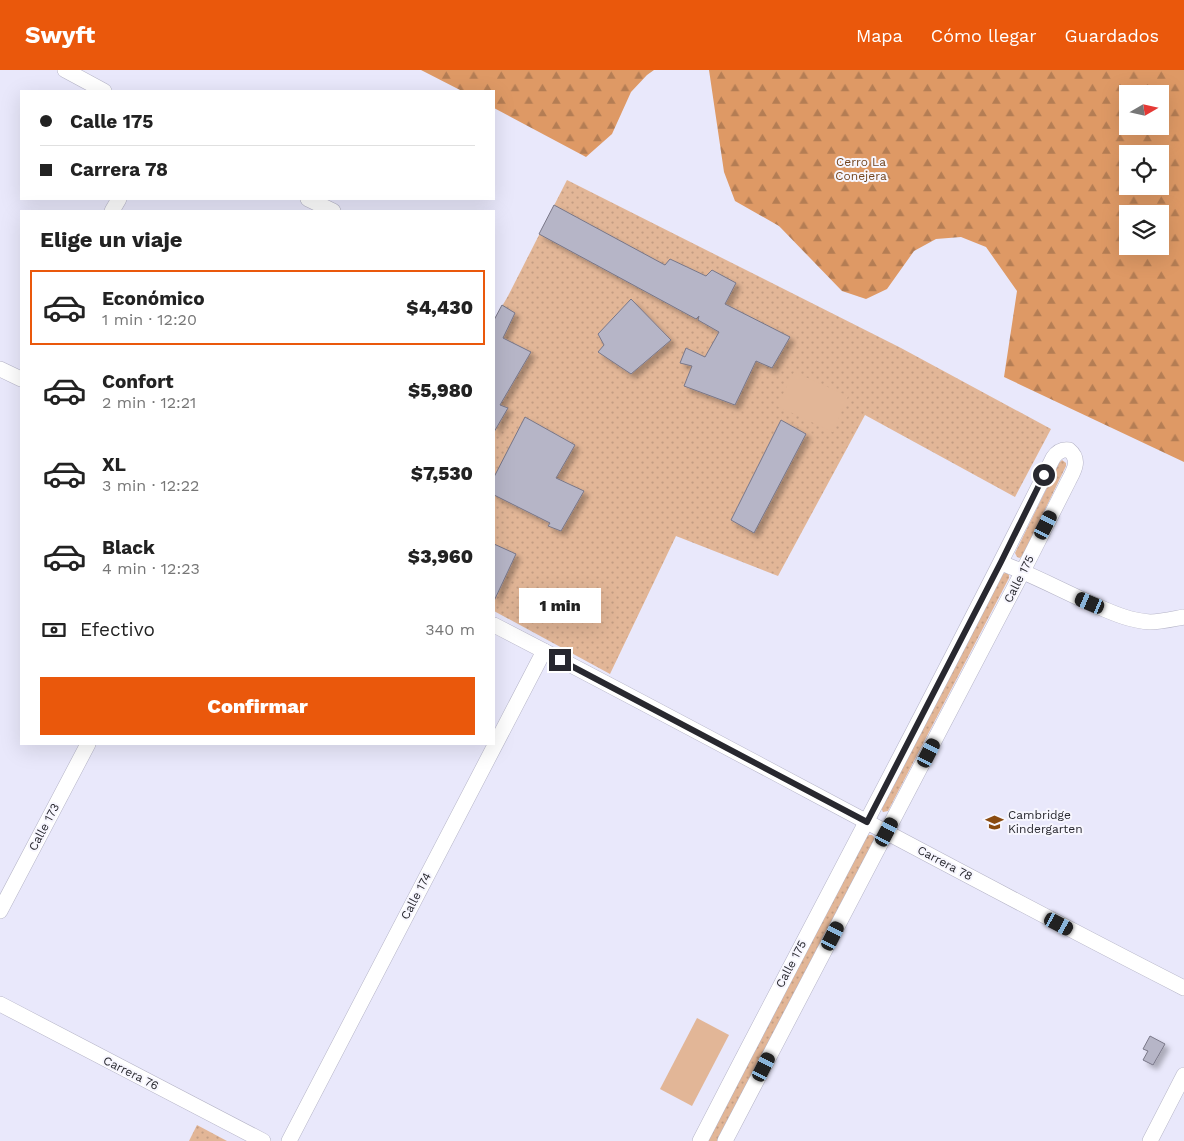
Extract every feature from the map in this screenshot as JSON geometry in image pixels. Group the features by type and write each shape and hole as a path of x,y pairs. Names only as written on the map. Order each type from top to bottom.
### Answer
{"street":[{"path":"65,70 102,90"},
{"path":"310,200 331,210"},
{"path":"0,369 20,379"},
{"name":"Calle 175","path":"700,1141 867,822 1053,458 1060,451 1069,450 1076,458 1076,464 1024,571 725,1141"},
{"path":"1001,562 1024,571 1076,597 1134,620 1151,622 1184,617"},
{"name":"Carrera 78","path":"495,626 1076,933 1184,988"},
{"name":"Calle 174","path":"289,1141 544,651"},
{"name":"Calle 173","path":"0,911 87,745"},
{"name":"Carrera 76","path":"0,1004 263,1141"},
{"path":"1150,1141 1184,1075"}],"shaded area":[{"path":"567,180 901,348 1051,429 1015,497 865,415 778,576 676,536 610,674 495,612 495,318"},
{"path":"794,372 848,396 833,432 777,406"},
{"path":"1062,460 1066,463 1066,466 1023,555 1020,558 1017,557 1015,553"},
{"path":"1005,573 1009,575 1009,578 888,811 883,812 881,808"},
{"path":"867,836 874,837 874,841 718,1141 708,1141"},
{"path":"697,1018 729,1035 692,1106 660,1089"},
{"path":"197,1125 227,1141 189,1141"}],"green space":[{"path":"421,70 654,70 631,92 612,134 586,157 495,109 495,90 460,90"},
{"name":"Cerro La Conejera","path":"709,70 1184,70 1184,462 1004,377 1017,291 986,247 961,237 936,239 914,251 887,289 866,299 842,291 779,226 735,201 724,172"}],"building":[{"path":"554,205 665,265 670,259 706,276 712,270 736,283 725,304 790,337 772,368 756,361 735,405 684,386 692,366 680,363 686,348 705,357 719,332 698,320 699,316 696,319 539,234"},
{"path":"631,299 671,340 631,374 598,352 604,345 598,334"},
{"path":"502,305 515,313 503,338 531,352 500,405 508,408 495,430 495,318"},
{"path":"525,417 575,445 556,478 584,491 561,531 548,526 550,523 495,496 495,475"},
{"path":"781,420 806,434 754,533 731,520"},
{"path":"495,544 516,554 495,599"},
{"path":"1150,1036 1165,1044 1153,1065 1143,1060 1148,1051 1143,1049"}],"place":[{"name":"Cambridge Kindergarten","path":"994,822"}],"route":[{"path":"560,660 867,822 1044,475"}]}
